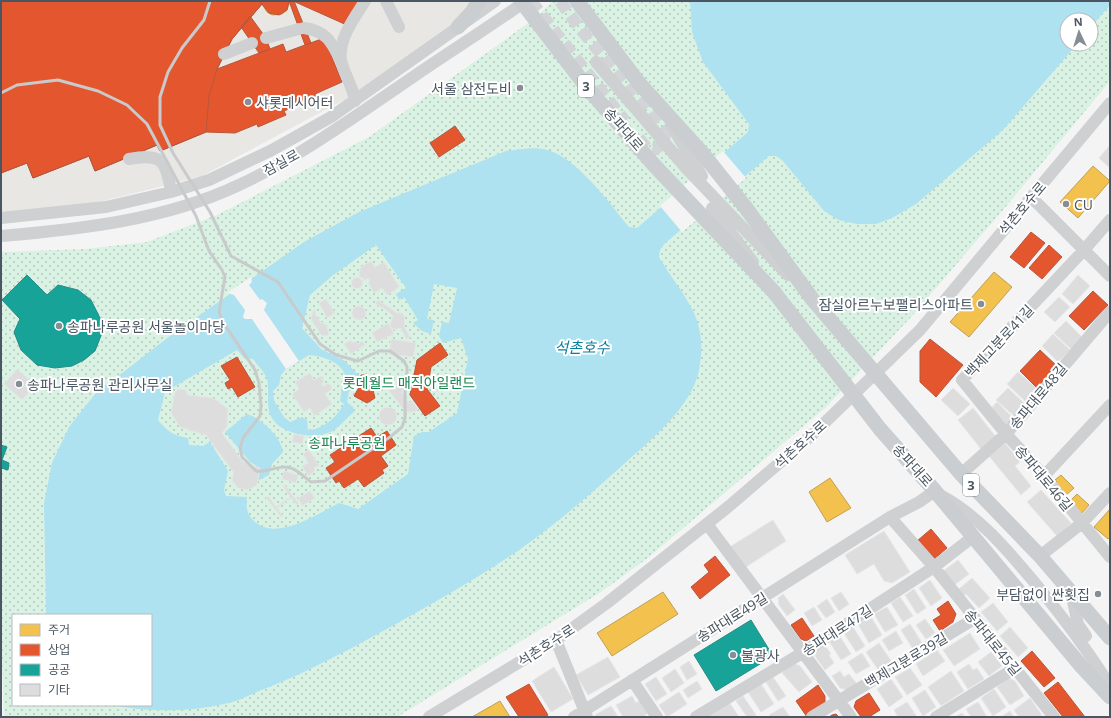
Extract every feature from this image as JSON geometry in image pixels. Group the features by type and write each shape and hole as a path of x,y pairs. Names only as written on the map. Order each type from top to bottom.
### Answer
{"main road":[{"path":"458,27 479,1"},
{"name":"3","path":"577,1 639,83 665,114 691,164 746,208 813,300 961,474 1040,556 1110,638"},
{"name":"송파대로","path":"523,2 585,85 670,181 726,225 774,292 853,396 974,536 1082,667 1110,697"}],"street":[{"path":"341,61 343,44 349,26 365,1"},
{"path":"386,1 400,27"},
{"name":"잠실로","path":"1,218 106,207 171,192 209,180 272,150 331,117 495,1"},
{"name":"잠실로","path":"1,236 57,231 140,218 176,208 238,185 287,160 358,115 523,2"},
{"path":"266,38 302,28 312,29 329,38 353,87 355,101"},
{"path":"224,54 252,43"},
{"path":"594,64 691,164 726,225 813,300"},
{"name":"석촌호수로","path":"431,716 556,640 607,604 707,524 806,440 920,330 1110,103"},
{"path":"129,160 147,156 156,158 163,163 169,175 171,192"},
{"path":"1031,197 1110,276"},
{"name":"백제고분로41길","path":"1006,434 962,380 1084,250 1110,220"},
{"name":"송파대로48길","path":"961,474 1006,434 1110,312"},
{"path":"1044,476 1110,405"},
{"name":"송파대로46길","path":"1006,434 1044,476 1082,523"},
{"path":"937,493 957,505 1004,547 1070,626 1110,686"},
{"name":"송파대로49길","path":"582,715 632,680 890,516 937,493"},
{"name":"송파대로46길","path":"1040,556 1082,523 1110,493"},
{"path":"890,516 934,567"},
{"path":"1082,523 1110,557"},
{"path":"707,524 761,599 851,717"},
{"name":"송파대로47길","path":"696,717 802,653 934,567 974,536"},
{"name":"송파대로45길","path":"934,567 974,619 1054,717"},
{"path":"1071,593 1078,624 1110,674"},
{"name":"백제고분로39길","path":"812,717 974,619"},
{"path":"556,640 582,715"},
{"path":"936,717 1015,668"},
{"path":"632,680 657,717"}],"shaded area":[{"path":"1,1 476,1 471,10 353,95 202,176 68,210 1,214"}],"green space":[{"name":"송파나루공원","path":"553,1 1110,1 1110,81 1008,204 912,316 826,407 649,557 601,592 397,717 4,717 1,625 1,252 85,249 147,242 217,215 369,137 534,19"}],"water":[{"name":"석촌호수","path":"690,1 1110,1 1110,5 1099,18 1099,12 1059,12 1059,52 1070,52 1003,130 916,204 892,218 876,224 857,224 839,220 824,211 783,161 776,156 769,156 664,244 660,250 659,257 692,309 697,321 700,335 701,351 699,370 689,396 670,421 647,444 573,508 519,550 414,614 350,649 239,700 203,708 172,710 127,708 117,706 152,706 152,614 46,614 44,503 52,463 69,427 95,394 170,336 304,242 359,212 506,151 538,148 555,153 567,160 590,181 629,227 637,228 748,132 749,124 703,62 692,32","holes":["376,245 406,288 396,294 399,300 404,297 418,320 413,323 422,331 431,334 434,320 427,319 434,284 457,288 449,323 442,322 439,336 443,343 461,338 468,359 457,413 429,432 422,432 414,436 408,474 358,509 339,503 308,519 284,528 273,529 262,526 253,520 249,515 247,497 226,496 224,490 228,471 210,442 203,446 189,445 188,438 171,432 158,420 165,392 237,350 244,358 253,359 266,376 268,384 269,409 272,418 276,423 282,428 297,434 321,435 332,431 354,412 353,407 347,402 349,391 355,386 359,376 345,361 321,349 302,328 310,295 332,276","309,355 321,357 338,365 345,375 347,382 342,387 340,401 344,404 329,422 319,428 308,430 307,420 302,417 290,422 284,417 274,401 273,391 279,385 281,375 286,369"]},
{"path":"247,414 270,429 278,440 283,452 272,464 269,475 257,481 260,468 250,462 225,432"}],"pier":[{"path":"723,151 746,178 682,232 660,206"},
{"path":"251,277 252,282 249,285 260,300 262,299 267,303 264,310 299,361 286,369 252,319 245,319 243,317 245,310 234,295 227,293"}],"building: 주거":[{"path":"260,1 289,1 289,4 287,10 282,14 272,15 267,12"},
{"path":"1093,166 1110,181 1078,218 1060,202"},
{"name":"잠실아르누보팰리스아파트","path":"994,272 1012,287 969,337 950,322"},
{"path":"1061,475 1074,488 1065,496 1054,485 1057,482 1055,480"},
{"path":"830,478 851,508 827,522 809,492"},
{"path":"1077,494 1089,505 1081,514 1070,501"},
{"path":"1110,509 1110,537 1108,539 1094,527"},
{"path":"663,592 678,614 612,656 597,633"},
{"path":"500,701 510,717 472,717"}],"building: 상업":[{"path":"1,1 289,1 287,10 279,15 269,13 262,4 232,39 217,69 283,44 286,52 324,38 342,82 315,94 316,97 284,111 286,115 258,127 257,124 235,133 206,132 160,151 157,145 95,171 89,156 33,178 27,163 1,173"},
{"path":"1,1 260,1 262,4 232,39 217,69 209,96 206,132 160,151 157,145 95,171 89,156 33,178 27,163 1,173"},
{"path":"289,1 294,1 311,43 305,45"},
{"path":"293,1 360,1 349,26"},
{"path":"250,16 266,38 270,49 259,53 241,27"},
{"path":"455,126 465,140 439,157 430,143"},
{"path":"1031,232 1045,243 1024,268 1010,257"},
{"path":"1049,245 1062,257 1042,279 1029,268"},
{"path":"1093,291 1108,305 1084,330 1069,316"},
{"path":"930,339 963,365 936,397 920,382 920,351"},
{"path":"440,343 448,355 431,367 427,389 440,406 425,416 410,395 417,360"},
{"path":"1040,350 1058,367 1037,388 1020,371"},
{"path":"237,357 255,387 238,397 232,387 228,389 225,383 230,380 221,366"},
{"path":"361,375 367,375 367,385 372,386 375,398 367,403 354,396 361,384"},
{"path":"371,428 377,437 387,431 396,445 381,456 388,466 382,470 384,473 364,487 358,479 344,488 339,481 336,483 326,468 335,462 330,455"},
{"path":"931,529 947,548 933,560 917,541"},
{"path":"715,556 730,575 700,599 691,587 709,572 704,565"},
{"path":"948,601 956,614 953,622 940,631 933,620 941,615 937,609"},
{"path":"802,618 814,636 806,641 801,639 791,625"},
{"path":"1032,651 1055,678 1044,687 1021,661"},
{"path":"1058,682 1085,717 1063,717 1044,693"},
{"path":"529,684 548,715 545,717 519,717 506,697"},
{"path":"818,685 825,696 825,704 807,717 796,701"},
{"path":"869,693 880,710 869,717 861,717 854,707 856,701"},
{"path":"836,714 839,717 829,717 832,715"}],"building: 공공":[{"name":"송파나루공원 서울놀이마당","path":"27,275 47,295 58,285 78,290 91,300 101,320 102,333 95,351 84,360 72,366 55,368 37,365 21,350 14,332 20,319 2,300"},
{"path":"1,445 7,447 2,460 9,463 8,470 1,468"},
{"name":"불광사","path":"751,620 773,656 716,691 694,655"}],"building: 기타":[{"path":"1110,145 1110,168 1099,158"},
{"path":"371,261 375,267 384,262 399,287 387,295 382,288 374,293 368,282 370,281 368,278 365,280 360,277 359,273 361,267"},
{"path":"1078,275 1090,286 1073,304 1062,294"},
{"path":"357,277 361,279 363,283 361,287 357,289 353,287 351,283 353,279"},
{"path":"1059,297 1070,307 1055,322 1044,312"},
{"path":"326,299 335,313 327,318 319,303"},
{"path":"378,300 397,313 402,313 405,318 404,326 410,337 406,339 401,328 394,330 390,325 393,316 385,309 375,304"},
{"path":"356,306 362,306 366,310 366,316 362,320 356,320 352,316 352,310"},
{"path":"315,309 316,316 321,323 323,322 327,327 329,334 326,336 321,335 311,319"},
{"path":"1066,321 1082,337 1071,349 1054,333"},
{"path":"388,323 394,334 377,342 372,333"},
{"path":"1053,334 1070,350 1058,362 1042,346"},
{"path":"391,339 416,343 413,357 389,354"},
{"path":"351,340 353,343 356,341 358,344 362,341 365,345 351,354 344,344"},
{"name":"송파나루공원 관리사무실","path":"17,369 35,385 22,400 4,384"},
{"path":"1018,372 1037,389 1025,401 1007,384"},
{"path":"310,373 314,380 321,376 324,382 321,384 323,387 329,383 332,389 325,394 332,404 314,416 310,408 304,412 292,394 299,389 295,382"},
{"path":"391,384 404,387 402,393 409,403 413,401 418,409 414,412 406,412 389,391"},
{"path":"953,388 970,404 958,416 941,400"},
{"path":"1008,388 1025,404 1014,416 996,400"},
{"path":"179,389 186,390 188,395 213,398 228,409 227,427 222,433 243,462 260,468 257,485 248,490 238,488 232,480 234,473 206,435 180,427 171,413 175,392"},
{"path":"997,402 1014,419 1002,431 985,415"},
{"path":"384,407 392,407 397,412 395,423 392,425 384,425 379,420 379,412"},
{"path":"973,408 996,437 981,449 958,420"},
{"path":"294,434 304,436 302,444 292,442"},
{"path":"1005,443 1020,462 1015,466 1031,486 1021,495 989,456"},
{"path":"309,450 319,465 314,468 315,471 308,476 302,466 308,463 303,454"},
{"path":"284,471 298,475 296,483 282,479"},
{"path":"285,485 299,504 297,505 291,498 277,508 283,516 281,517 266,498 268,496 276,507 290,497 283,486"},
{"path":"1041,490 1071,523 1057,536 1027,502"},
{"path":"310,491 315,498 302,506 298,498"},
{"path":"773,520 786,541 746,567 728,548"},
{"path":"884,531 910,572 892,583 884,581 874,564 857,574 845,555"},
{"path":"958,560 969,574 953,586 942,572"},
{"path":"972,578 990,598 979,608 966,594 960,599 954,593"},
{"path":"930,580 942,598 931,606 919,588"},
{"path":"914,589 926,608 917,614 905,595"},
{"path":"841,592 849,604 839,611 831,598"},
{"path":"783,594 795,610 787,616 779,605 778,598"},
{"path":"900,597 913,616 903,622 891,603"},
{"path":"827,599 835,612 826,618 817,606"},
{"path":"993,603 1008,622 997,631 981,612"},
{"path":"814,607 822,620 812,626 804,613"},
{"path":"887,607 898,625 885,632 874,614"},
{"path":"871,617 882,635 869,643 858,624"},
{"path":"925,619 935,633 926,639 916,625"},
{"path":"910,624 922,643 913,649 901,630"},
{"path":"853,627 865,646 856,652 844,633"},
{"path":"1010,627 1028,648 1018,657 1000,636"},
{"path":"896,631 903,643 889,651 882,640"},
{"path":"970,633 980,649 954,666 943,650"},
{"path":"839,635 851,654 841,660 829,641"},
{"path":"879,643 892,662 879,671 866,652"},
{"path":"824,644 831,654 829,655 834,663 825,670 815,656 816,649"},
{"path":"937,650 945,661 923,676 916,664"},
{"path":"991,652 1002,666 989,676 978,662"},
{"path":"862,653 870,666 856,674 848,662"},
{"path":"608,657 620,677 588,695 576,675"},
{"path":"689,661 697,674 687,680 680,667"},
{"path":"793,663 800,666 812,682 799,692 782,673"},
{"path":"969,664 973,670 977,668 984,679 968,689 957,672"},
{"path":"554,667 573,699 551,712 532,681"},
{"path":"910,668 922,685 907,695 895,677"},
{"path":"675,669 684,683 671,692 662,678"},
{"path":"840,671 844,677 849,674 857,684 848,690 840,688 832,676"},
{"path":"951,671 964,691 941,706 928,687"},
{"path":"656,677 667,694 656,701 645,684"},
{"path":"773,677 786,696 778,701 766,682"},
{"path":"1009,678 1015,681 1024,696 1010,705 997,687"},
{"path":"891,679 903,697 889,707 877,689"},
{"path":"697,681 702,689 688,698 683,690"},
{"path":"761,684 774,704 761,712 748,692"},
{"path":"994,689 1006,707 993,716 981,698"},
{"path":"925,690 936,707 923,716 912,698"},
{"path":"679,692 687,704 667,717 659,705"},
{"path":"632,696 636,703 640,700 648,713 643,717 623,717 616,705"},
{"path":"743,696 756,715 753,717 747,717 736,701"},
{"path":"1030,698 1041,714 1041,717 1019,717 1014,710"},
{"path":"729,702 739,717 706,717"},
{"path":"907,702 917,717 898,717 894,710"},
{"path":"978,702 987,717 971,717 966,709"},
{"path":"611,706 617,715 614,717 596,717 595,715"},
{"path":"783,707 790,717 771,717 769,715"},
{"path":"1010,711 1014,717 1001,717"},
{"path":"962,713 965,717 955,717"}],"tunnel":[{"path":"531,1 625,121"},
{"path":"560,1 578,26 663,130 665,135 663,144 655,149 646,147 638,137"}],"railway":[{"path":"1,93 17,85 58,80 98,91 127,105 147,124 196,216 209,251 222,270 225,277 219,312 223,322 255,370 259,383 261,406 260,416 243,438 240,448 242,457 256,471 288,467 298,471 311,482 325,481 390,437 402,427 405,418 407,367 404,361 390,351 379,351 358,361 336,355 320,344 278,282 231,256 210,212 173,153 160,125 160,97 168,72 182,48 204,20 210,1"}],"place":[{"name":"서울 삼전도비","path":"520,88"},
{"name":"샤롯데시어터","path":"248,102"},
{"name":"CU","path":"1066,204"},
{"name":"잠실아르누보팰리스아파트","path":"981,304"},
{"name":"송파나루공원 서울놀이마당","path":"59,326"},
{"name":"송파나루공원 관리사무실","path":"19,384"},
{"name":"부담없이 싼횟집","path":"1098,594"},
{"name":"불광사","path":"733,655"}],"park label":[{"name":"롯데월드 매직아일랜드","path":"409,382"}]}
